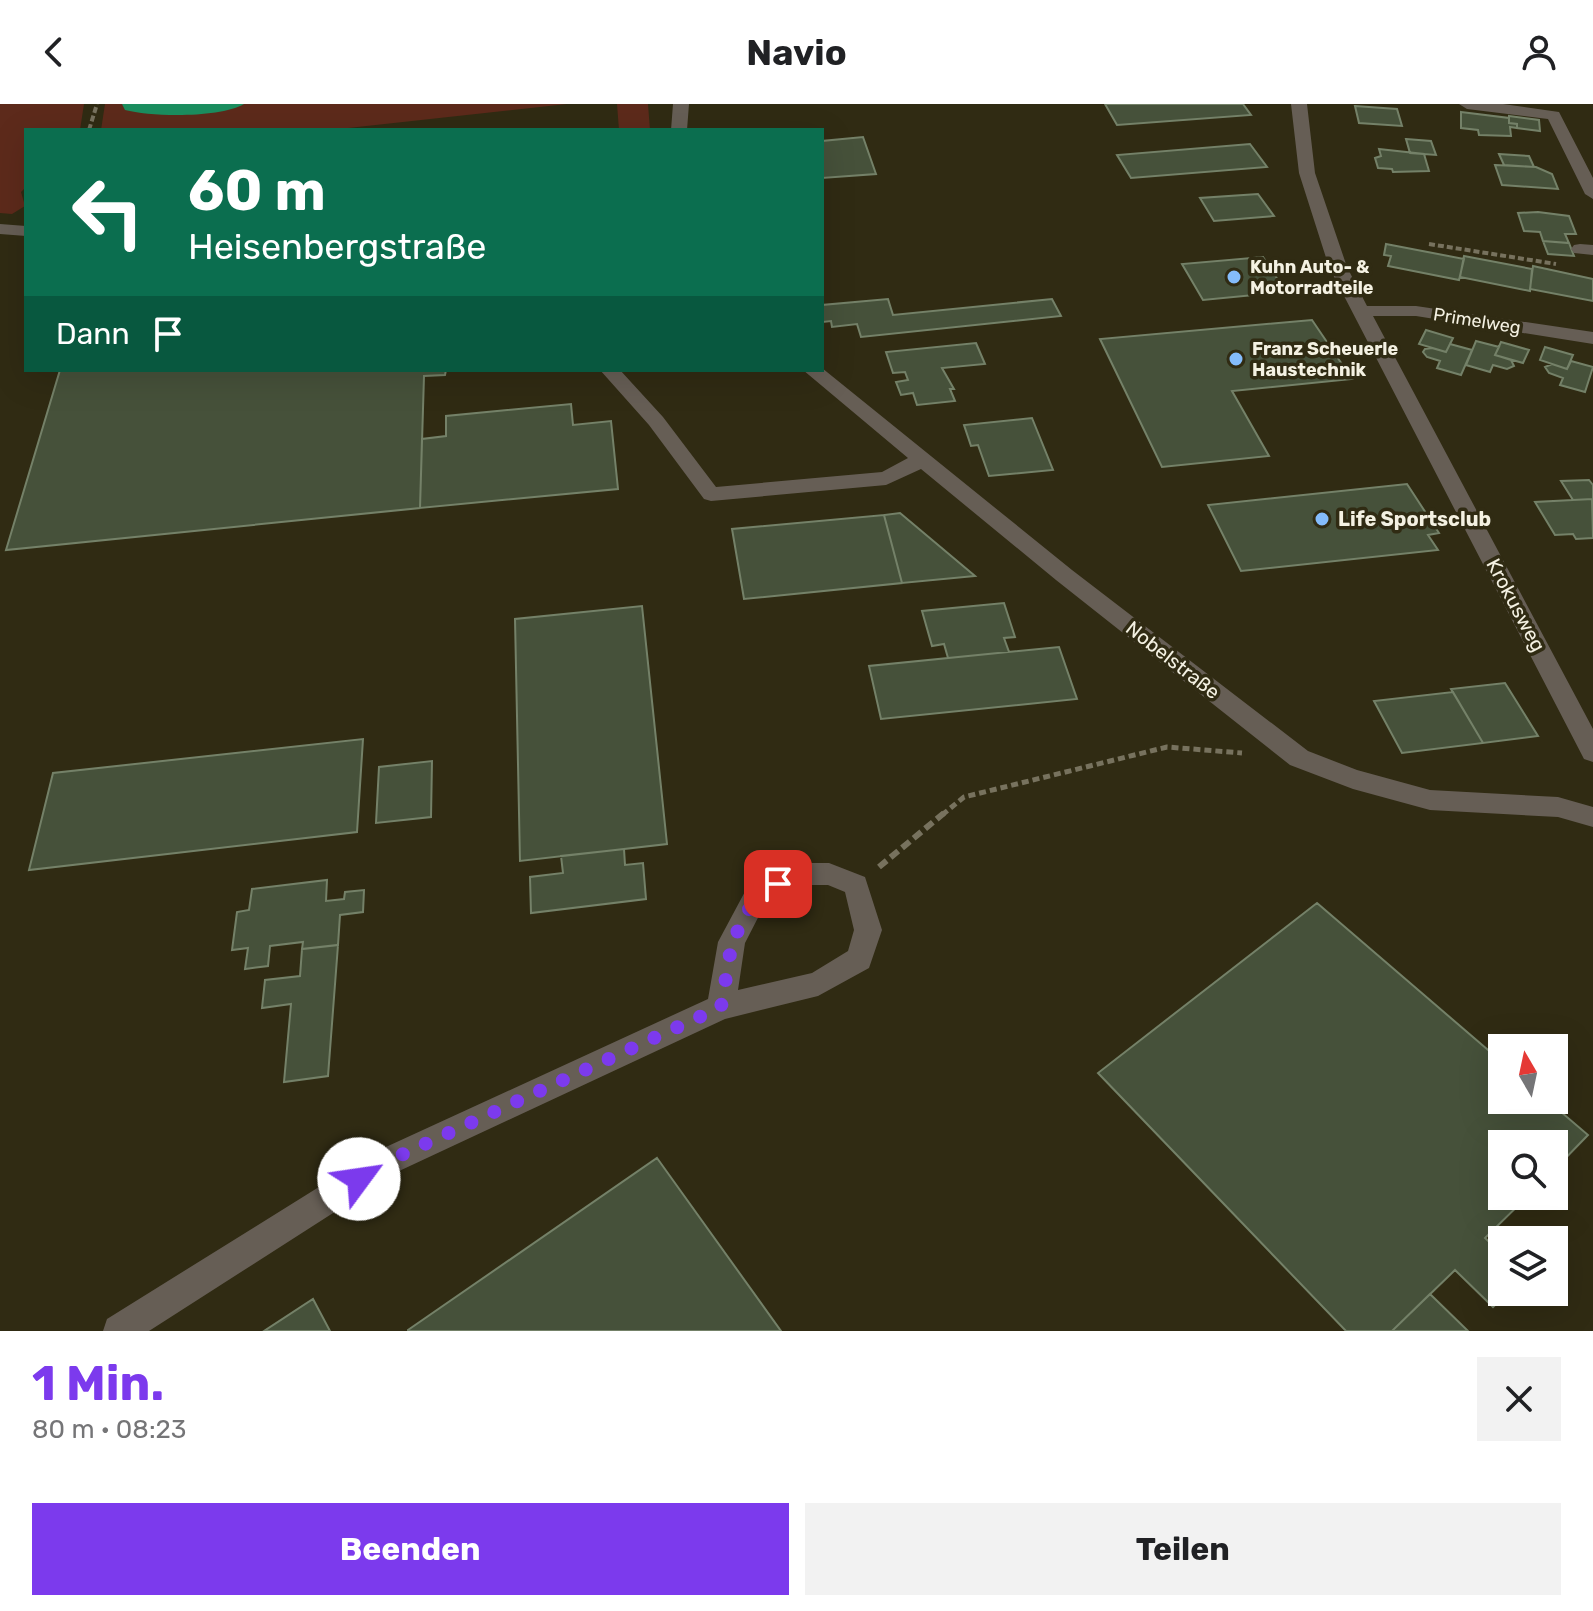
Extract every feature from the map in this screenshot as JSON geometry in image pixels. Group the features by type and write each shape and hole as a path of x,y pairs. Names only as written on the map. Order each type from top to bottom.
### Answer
{"street":[{"path":"679,128 681,104"},
{"name":"Krokusweg","path":"1299,104 1307,173 1338,267 1593,752"},
{"path":"1467,104 1554,115 1589,175 1593,194"},
{"path":"0,229 24,231"},
{"name":"Primelweg","path":"1360,311 1416,311 1593,338"},
{"path":"612,372 656,421 711,494 886,478 923,459"},
{"name":"Nobelstraße","path":"815,372 1064,575 1299,758 1353,779 1430,800 1558,807 1593,817"},
{"path":"119,1331 386,1162 721,1007 818,984 859,959 868,930 856,885 829,874 799,874 757,894 732,942 721,1007"}],"path":[{"path":"90,128 97,104"},
{"path":"1429,244 1563,265"},
{"path":"856,885 964,797 1167,747 1299,758"}],"shaded area":[{"path":"0,104 84,104 80,128 24,128 24,189 21,192 24,207 12,214 0,213"},
{"path":"105,104 567,104 348,128 101,128"},
{"path":"122,104 244,104 219,112 168,115 125,110"},
{"path":"617,104 648,104 650,128 619,128"}],"building":[{"path":"1105,104 1243,104 1251,115 1117,125"},
{"path":"1355,106 1397,109 1402,126 1359,123"},
{"path":"1461,112 1509,118 1509,123 1517,124 1517,128 1510,127 1511,136 1479,135 1478,130 1461,128"},
{"path":"1509,116 1539,120 1540,131 1517,128 1517,124 1509,123"},
{"path":"863,137 876,174 824,178 824,141"},
{"path":"1406,139 1431,141 1436,155 1410,153"},
{"path":"1250,144 1267,167 1131,178 1117,155"},
{"path":"1379,149 1424,154 1429,171 1393,172 1392,169 1378,168 1375,158 1381,156"},
{"path":"1499,154 1529,156 1534,167 1504,165"},
{"path":"1495,165 1536,167 1552,174 1558,189 1502,185"},
{"path":"1258,194 1274,216 1214,221 1200,198"},
{"path":"1518,213 1569,216 1576,234 1565,234 1569,243 1543,241 1540,232 1524,231"},
{"path":"1543,241 1569,243 1574,256 1548,254"},
{"path":"1386,244 1464,259 1459,280 1388,266 1391,256 1384,255"},
{"path":"1464,256 1532,269 1530,291 1460,277"},
{"path":"1263,257 1286,292 1203,300 1182,264"},
{"path":"1533,266 1593,279 1593,301 1530,289"},
{"path":"888,299 893,315 1052,299 1061,316 861,337 857,324 832,327 831,321 824,322 824,305"},
{"path":"1312,320 1352,379 1232,391 1269,456 1162,467 1100,339"},
{"path":"1426,330 1453,338 1446,352 1419,344"},
{"path":"1476,341 1499,347 1495,355 1511,360 1514,366 1507,369 1493,365 1490,372 1466,365"},
{"path":"1501,342 1529,350 1523,363 1495,355"},
{"path":"976,343 985,364 942,368 954,389 950,389 955,401 917,405 913,393 901,395 896,382 908,380 905,372 893,373 886,352"},
{"path":"1450,344 1472,350 1461,375 1437,368 1440,361 1427,357 1423,352 1432,348 1446,352"},
{"path":"1545,347 1573,355 1567,369 1540,360"},
{"path":"1571,361 1593,367 1585,392 1560,385 1563,378 1549,373 1545,367 1552,364 1567,369"},
{"path":"59,372 446,372 445,375 424,376 420,508 6,550"},
{"path":"571,404 573,425 611,421 618,489 420,508 422,439 446,436 446,416"},
{"path":"1032,418 1053,470 989,476 978,445 971,446 964,425"},
{"path":"1589,480 1593,485 1593,499 1573,500 1561,481"},
{"name":"Life Sportsclub","path":"1407,484 1439,533 1428,535 1438,550 1241,571 1208,505"},
{"path":"1592,499 1593,538 1576,539 1573,534 1555,535 1535,502"},
{"path":"900,513 975,576 902,583 884,515"},
{"path":"884,515 902,583 744,599 732,529"},
{"path":"1004,603 1015,637 1004,638 1009,652 948,658 944,644 932,646 922,611"},
{"path":"642,606 667,844 520,861 515,619"},
{"path":"1059,647 1077,699 881,719 869,666"},
{"path":"1505,683 1538,736 1483,743 1451,689"},
{"path":"1453,692 1483,743 1402,753 1374,701"},
{"path":"363,739 357,832 29,870 53,773"},
{"path":"432,761 431,817 376,823 379,767"},
{"path":"624,849 625,865 643,863 646,899 531,913 530,877 563,873 561,856"},
{"path":"327,880 326,901 344,899 345,892 364,890 363,912 340,915 338,945 302,949 303,942 270,946 268,966 245,969 248,948 232,950 237,912 249,910 252,889"},
{"path":"1317,903 1488,1050 1488,1114 1563,1114 1588,1135 1568,1156 1568,1130 1488,1130 1488,1210 1514,1210 1497,1226 1488,1226 1485,1238 1488,1241 1488,1302 1455,1270 1392,1331 1346,1331 1098,1073"},
{"path":"338,945 328,1076 284,1082 291,1004 262,1008 265,980 300,976 302,949"},
{"path":"657,1158 781,1331 408,1331 408,1330"},
{"path":"1430,1294 1468,1331 1392,1331"},
{"path":"313,1299 330,1331 264,1331"}],"place":[{"name":"Kuhn Auto- & Motorradteile","path":"1234,277"},
{"name":"Franz Scheuerle Haustechnik","path":"1236,359"},
{"name":"Life Sportsclub","path":"1322,519"}],"route":[{"path":"359,1179 386,1162 721,1007 732,942 757,894 778,884"}]}
